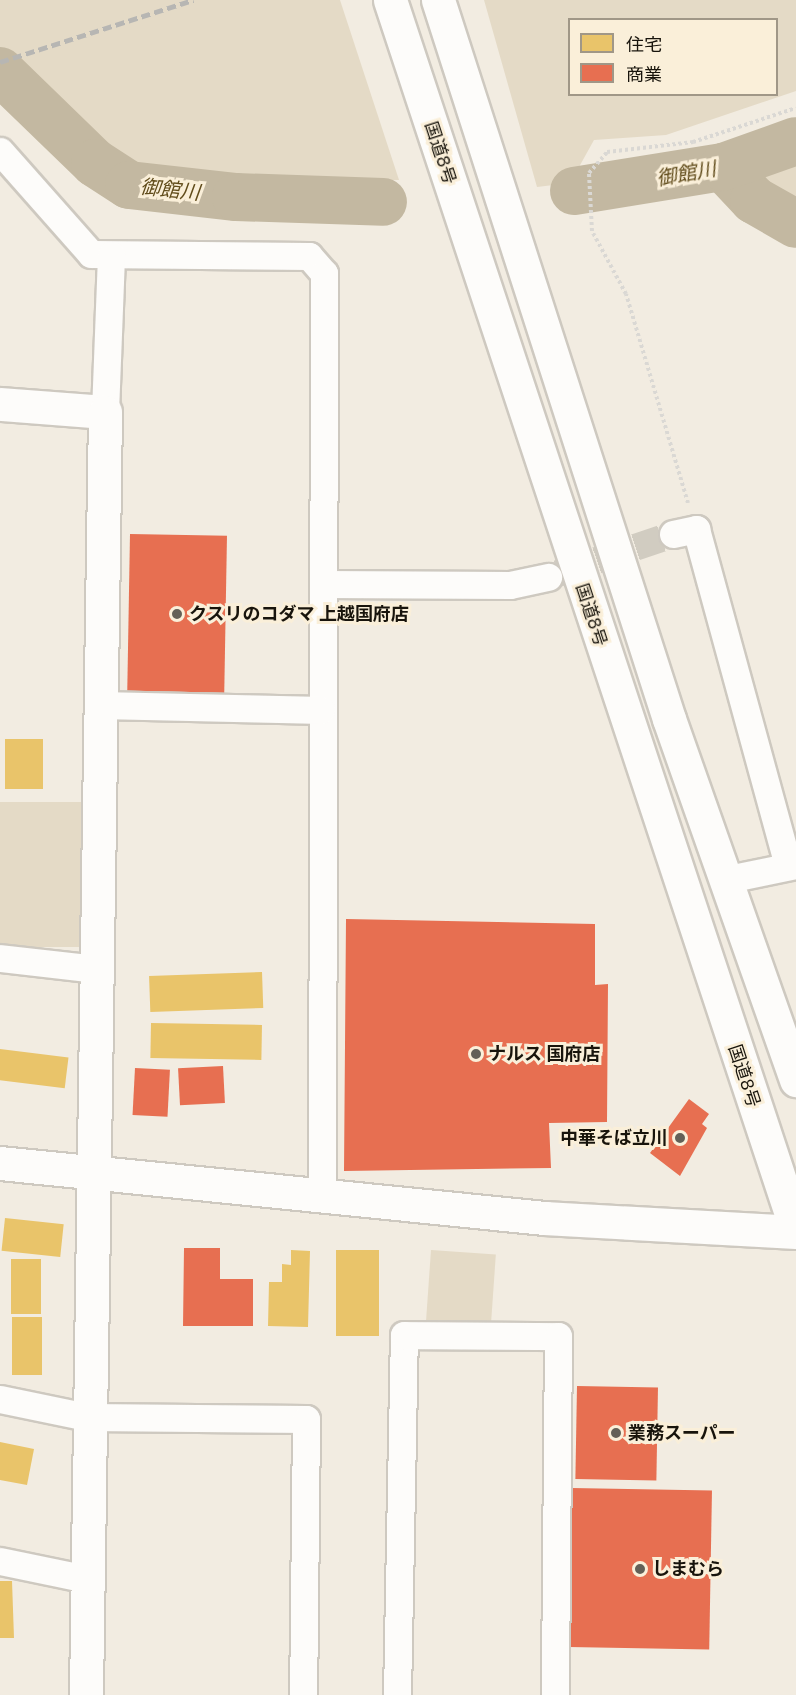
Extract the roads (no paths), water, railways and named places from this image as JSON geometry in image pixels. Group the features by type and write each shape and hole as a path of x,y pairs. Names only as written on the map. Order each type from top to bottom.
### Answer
{"main road":[{"name":"国道8号","path":"390,0 796,1230"},
{"path":"438,0 669,719 728,879 796,1080"},
{"path":"0,404 105,412 94,1174 87,1417 86,1695"},
{"path":"0,1162 94,1174 544,1218 796,1230"}],"street":[{"path":"0,151 92,254 301,255 322,266 322,1196"},
{"path":"105,412 111,255"},
{"path":"685,532 792,865 728,879"},
{"path":"322,584 510,585 548,577"},
{"path":"102,705 321,710"},
{"path":"0,958 96,969"},
{"path":"397,1695 404,1335 558,1336 555,1695"},
{"path":"0,1399 87,1417 306,1419 303,1695"},
{"path":"0,1561 87,1579"}],"waterway":[{"name":"御館川","path":"0,71 95,163 129,185 236,197 383,202"},
{"name":"御館川","path":"574,191 723,167 796,141"},
{"path":"723,167 754,200 796,224"}],"tunnel":[{"path":"558,573 673,534"}],"railway":[{"path":"0,62 193,0"}],"place":[{"name":"クスリのコダマ 上越国府店","path":"177,614"},
{"name":"ナルス 国府店","path":"476,1054"},
{"name":"中華そば立川","path":"680,1138"},
{"name":"業務スーパー","path":"616,1433"},
{"name":"しまむら","path":"640,1569"}]}
